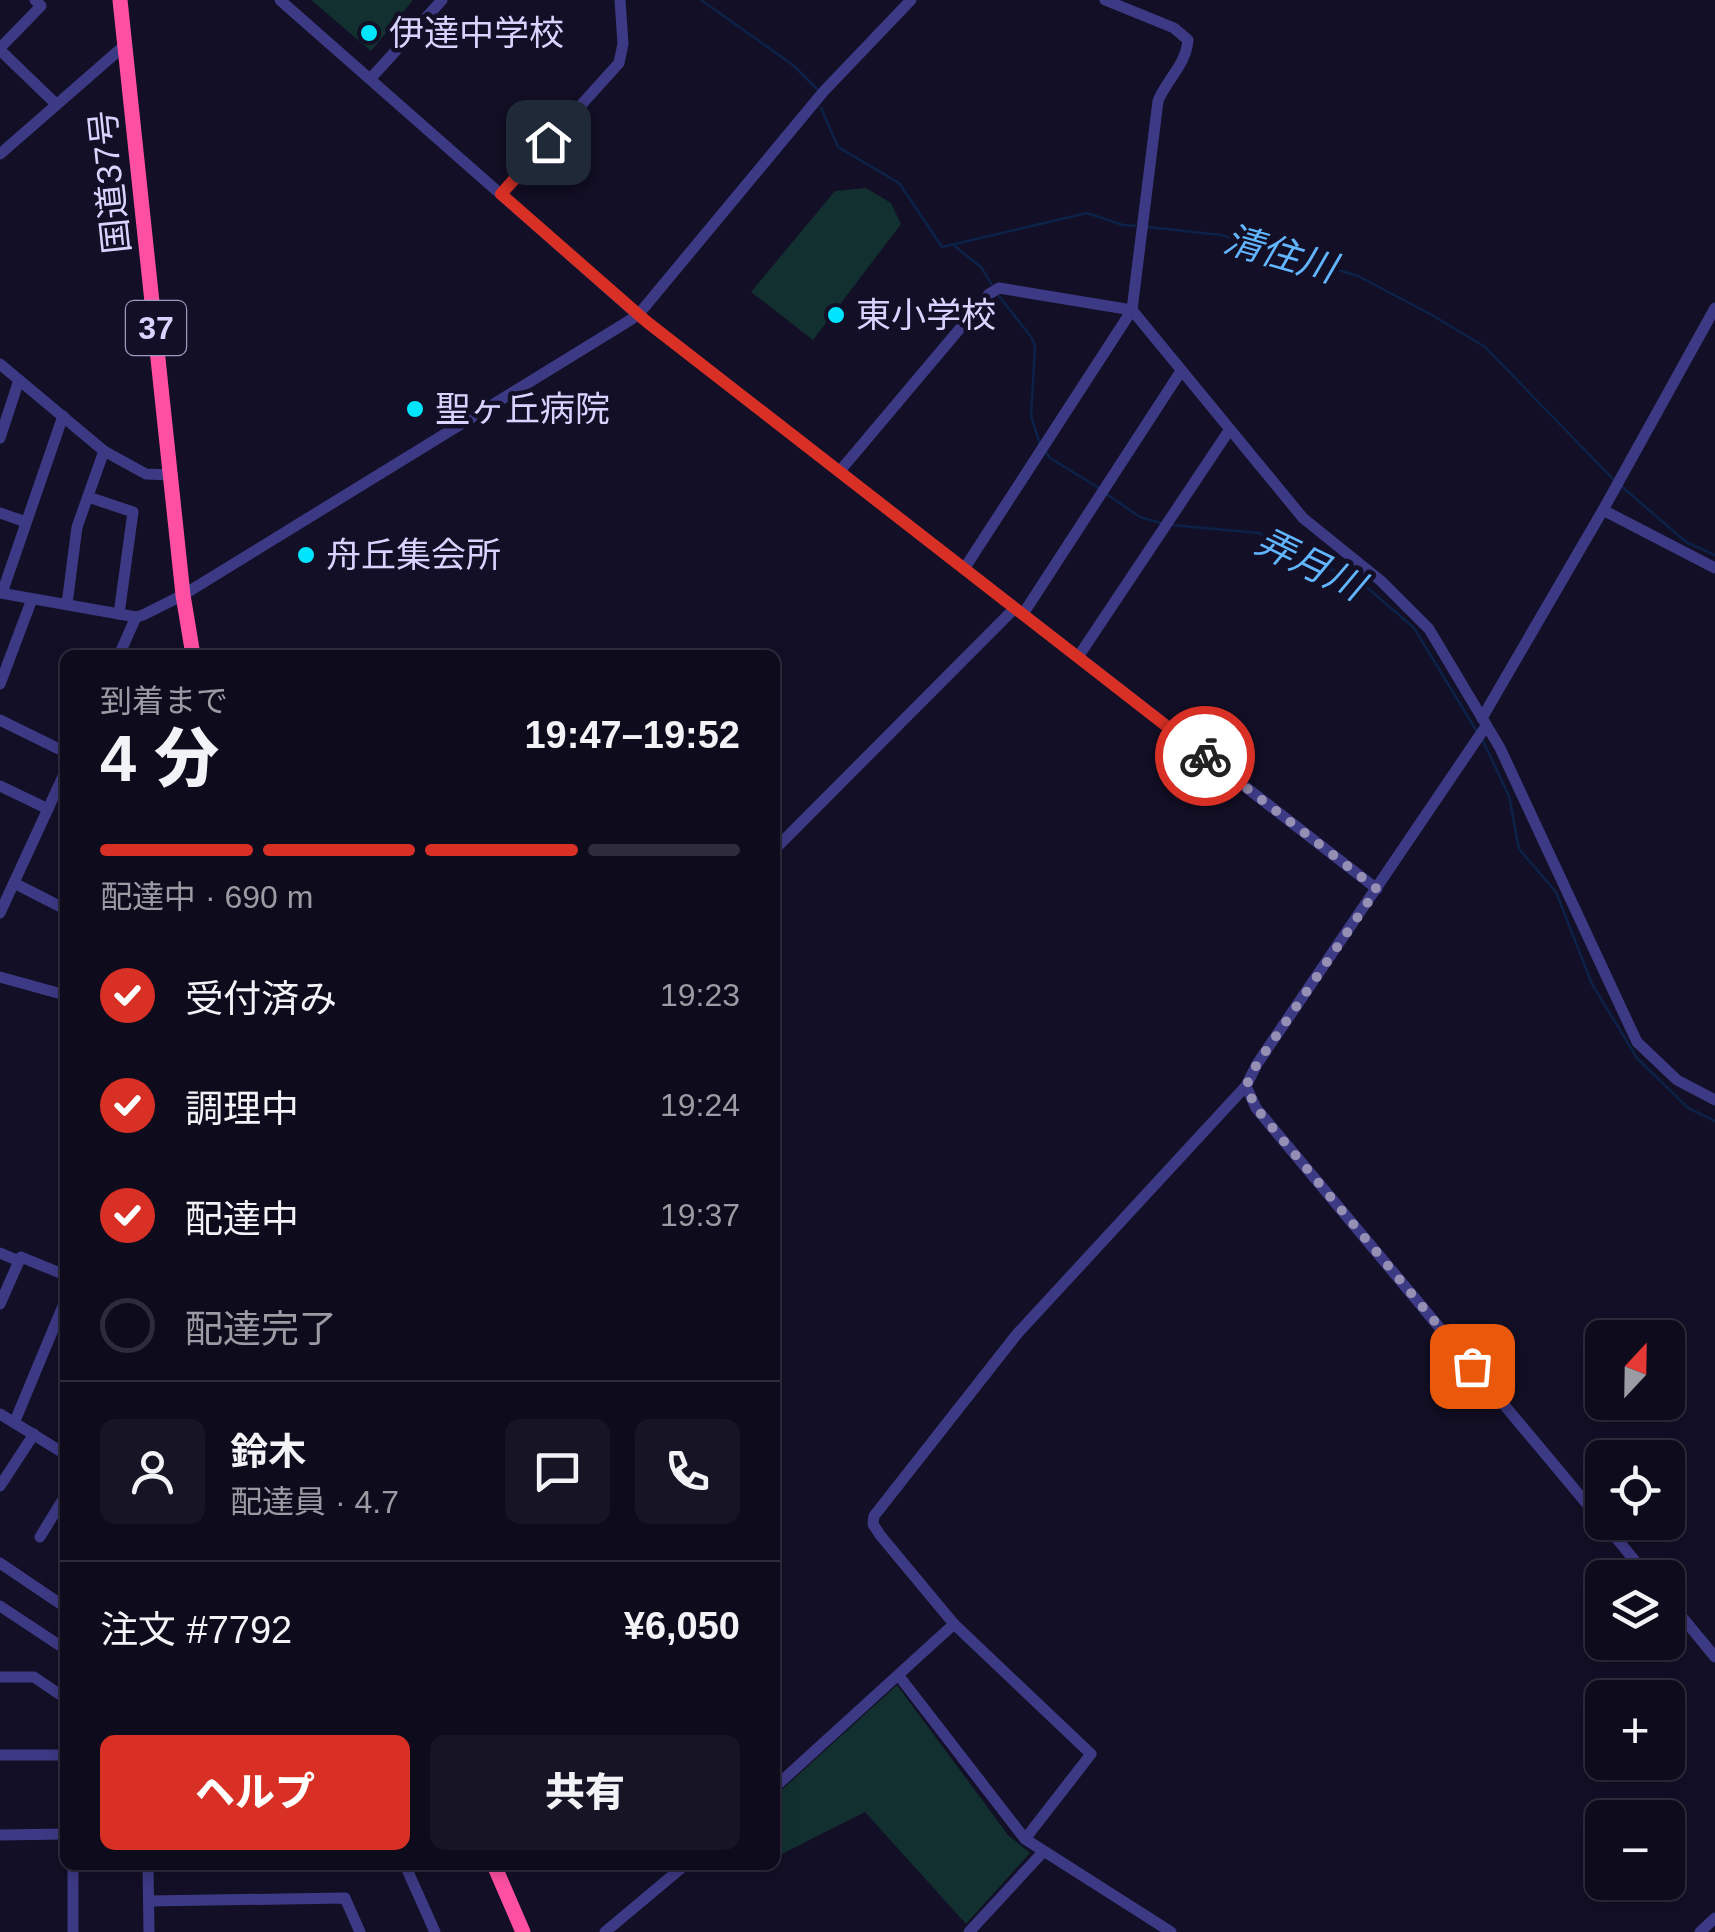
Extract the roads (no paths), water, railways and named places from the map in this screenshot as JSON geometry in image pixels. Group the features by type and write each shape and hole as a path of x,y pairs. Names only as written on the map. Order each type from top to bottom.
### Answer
{"highway":[{"name":"国道37号","path":"120,0 192,650"},
{"path":"496,1870 523,1932"}],"street":[{"path":"35,0 41,6 0,49 56,104"},
{"path":"280,0 638,315 1377,889"},
{"path":"371,78 442,0"},
{"path":"501,194 619,63 623,44 620,0"},
{"path":"63,416 1,593 136,617 184,595 638,315 824,90 911,0"},
{"path":"964,569 1132,310 1158,102 1182,64 1188,40 1174,28 1105,0"},
{"path":"0,154 124,45"},
{"path":"839,472 989,294 999,288 1132,310 1303,518 1410,607 1429,629 1500,748 1637,1042 1678,1080 1715,1100"},
{"path":"1026,1839 1091,1754 954,1624 873,1524 880,1505 1017,1334 1246,1086 1484,722 1715,308"},
{"path":"0,364 104,451 146,474 172,474"},
{"path":"780,844 1019,611 1181,371"},
{"path":"0,438 19,380"},
{"path":"1078,657 1230,429"},
{"path":"66,604 77,527 104,451"},
{"path":"88,497 133,512 120,614"},
{"path":"1603,510 1715,568"},
{"path":"0,514 26,522"},
{"path":"0,684 32,599"},
{"path":"121,650 136,617"},
{"path":"0,720 60,750"},
{"path":"0,913 60,783"},
{"path":"0,786 48,809"},
{"path":"14,882 60,905"},
{"path":"0,977 60,994"},
{"path":"1246,1086 1256,1108 1585,1501"},
{"path":"0,1253 19,1261"},
{"path":"0,1304 21,1257 60,1273"},
{"path":"15,1421 60,1314"},
{"path":"0,1414 60,1451"},
{"path":"0,1486 34,1434"},
{"path":"40,1537 60,1504"},
{"path":"1618,1540 1634,1560"},
{"path":"0,1563 60,1604"},
{"path":"0,1606 60,1646"},
{"path":"1685,1621 1715,1657"},
{"path":"780,1783 954,1624"},
{"path":"899,1676 1026,1839 1171,1932"},
{"path":"0,1678 34,1677 60,1695"},
{"path":"0,1755 60,1755"},
{"path":"0,1834 60,1834"},
{"path":"969,1932 1043,1852"},
{"path":"73,1870 73,1932"},
{"path":"148,1870 149,1932"},
{"path":"408,1870 434,1932"},
{"path":"605,1932 679,1870"},
{"path":"149,1901 345,1898 360,1932"},
{"path":"1700,1932 1715,1918"}],"waterway":[{"name":"清住川","path":"701,0 793,65 817,89"},
{"name":"清住川","path":"821,108 838,147 899,183 942,247 1087,213 1135,226"},
{"name":"清住川","path":"1148,227 1221,235 1358,276 1432,315 1485,347 1614,480"},
{"name":"弄月川","path":"952,244 981,267 992,285"},
{"name":"弄月川","path":"999,296 1035,347 1031,416 1040,444"},
{"name":"弄月川","path":"1044,450 1050,458 1099,488"},
{"name":"清住川","path":"1620,485 1686,542 1715,555"},
{"name":"弄月川","path":"1105,493 1140,517 1164,524"},
{"name":"弄月川","path":"1171,525 1259,533 1307,562 1355,577 1414,628 1476,730"},
{"name":"弄月川","path":"1483,741 1509,796 1519,849 1556,892 1592,984 1637,1058 1688,1108 1715,1121"}],"place":[{"name":"伊達中学校","path":"369,33"},
{"name":"東小学校","path":"836,315"},
{"name":"聖ヶ丘病院","path":"415,409"},
{"name":"舟丘集会所","path":"306,555"}]}
